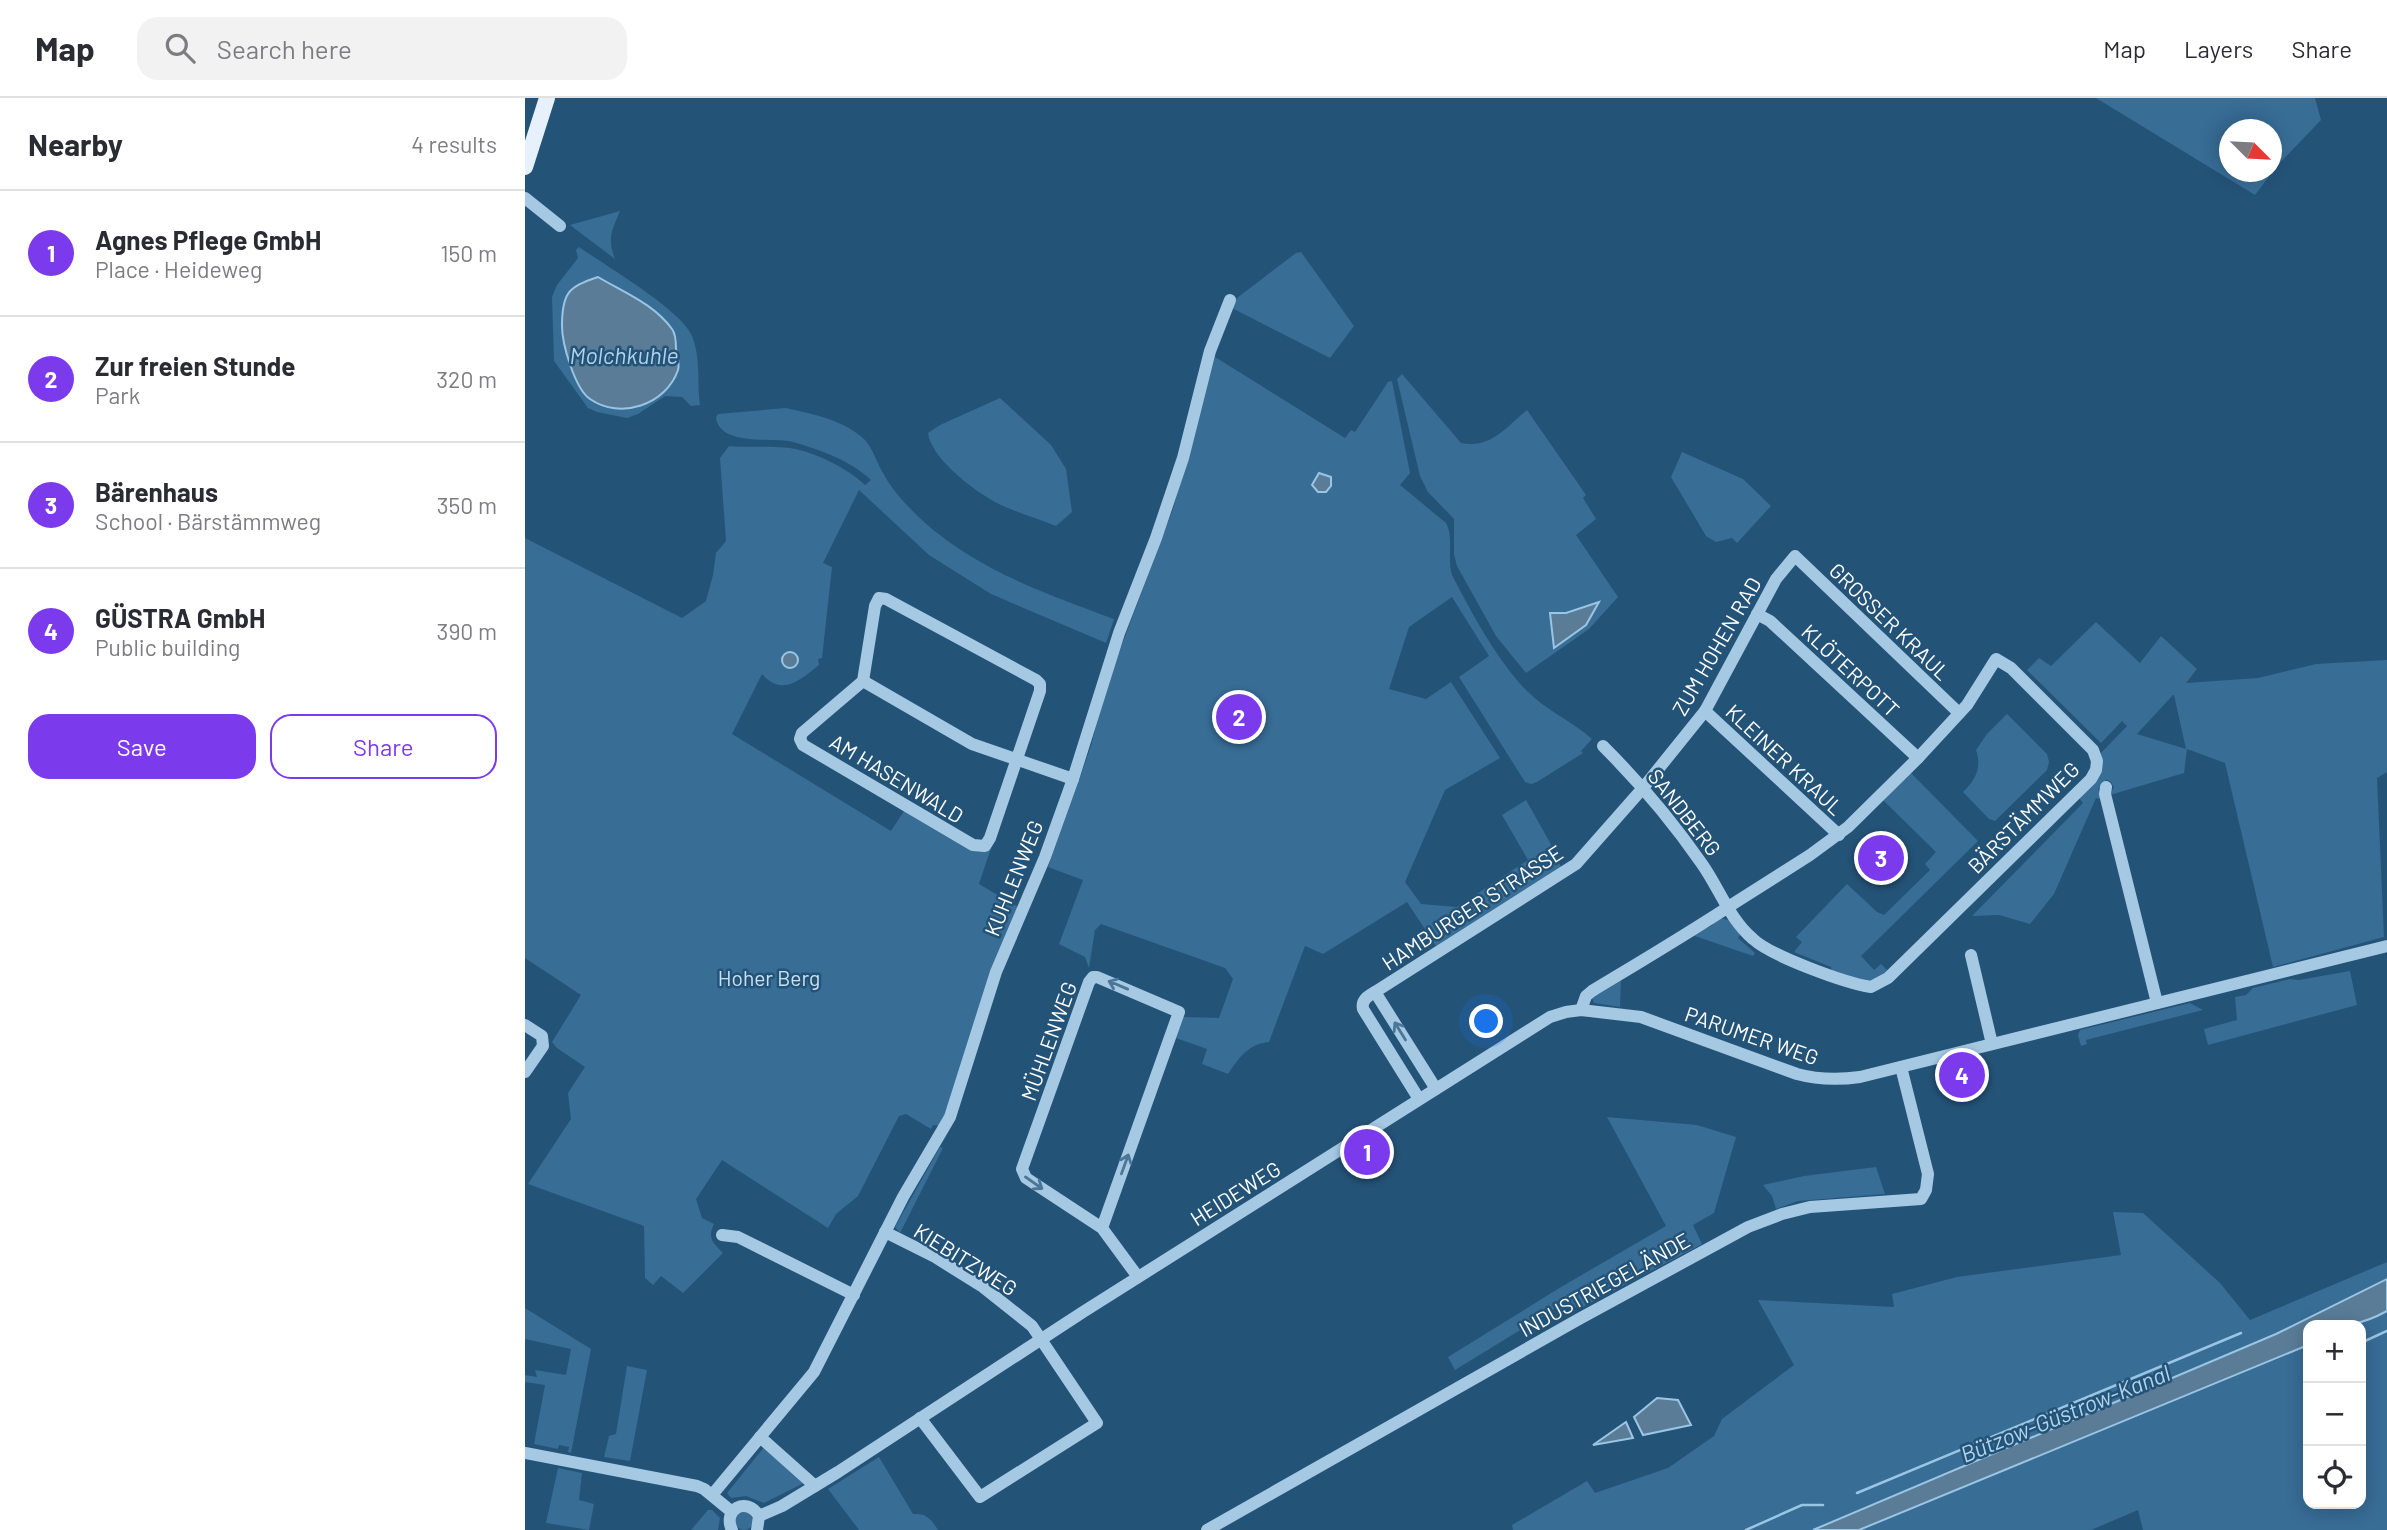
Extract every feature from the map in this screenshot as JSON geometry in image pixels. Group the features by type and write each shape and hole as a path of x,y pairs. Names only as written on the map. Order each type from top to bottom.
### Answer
{"main road":[{"path":"525,167 547,98"}],"street":[{"path":"525,198 560,226"},
{"name":"KUHLENWEG","path":"712,1495 814,1372 885,1232 950,1117 996,972 1045,857 1073,779 1119,633 1156,538 1183,458 1209,351 1230,300"},
{"name":"ZUM HOHEN RAD","path":"1643,788 1705,711 1776,579 1795,556"},
{"name":"GROSSER KRAUL","path":"1795,556 1959,713"},
{"name":"AM HASENWALD","path":"879,598 886,599 1040,684 1040,691 1016,760 990,838 985,846 973,845 803,745 800,739 802,733 863,681 875,606 879,598"},
{"name":"KLÖTERPOTT","path":"1757,614 1770,621 1918,758"},
{"name":"BÄRSTÄMMWEG","path":"1996,659 2011,668 2097,755 2096,770 2091,779 1888,978 1871,986 1862,985 1775,954 1752,939 1729,907 1839,835 1918,758 1976,693 1996,659"},
{"path":"863,681 972,744 1073,779"},
{"name":"KLEINER KRAUL","path":"1705,711 1839,835"},
{"name":"SANDBERG","path":"1603,746 1643,788 1692,849 1729,907"},
{"path":"2106,787 2105,794 2157,1003"},
{"name":"HAMBURGER STRASSE","path":"1375,992 1576,864 1643,788"},
{"path":"1581,1010 1586,996 1592,991 1729,907"},
{"name":"PARUMER WEG","path":"1581,1010 1641,1017 1797,1074 1818,1079 1860,1077 2387,946"},
{"path":"1971,955 1992,1044"},
{"name":"MÜHLENWEG","path":"1102,1228 1179,1012 1093,977 1023,1174 1102,1228 1138,1277"},
{"path":"1419,1099 1363,1009 1364,998 1375,992 1436,1089"},
{"name":"HEIDEWEG","path":"759,1516 815,1486 1138,1277 1550,1017 1581,1010"},
{"path":"525,1025 542,1036 543,1046 525,1072"},
{"name":"INDUSTRIEGELÄNDE","path":"1207,1530 1748,1227 1810,1207 1921,1199 1926,1190 1927,1174 1901,1067"},
{"name":"KIEBITZWEG","path":"885,1232 935,1257 983,1287 1032,1326 1097,1423 980,1497 920,1418"},
{"path":"722,1235 738,1237 854,1295"},
{"path":"760,1437 815,1486"},
{"path":"525,1453 688,1484 704,1489 732,1512"},
{"path":"732,1530 729,1520 732,1512 740,1506 749,1506 759,1516 757,1530"}],"green space":[{"path":"2096,98 2315,98 2321,120 2282,161 2282,119 2219,119 2219,173"},
{"path":"2234,182 2265,182 2255,195"},
{"path":"620,211 611,234 615,259 570,225"},
{"name":"Molchkuhle","path":"579,247 657,300 684,324 691,334 696,350 700,405 691,406 682,397 665,396 627,418 588,408 554,361 552,297 557,285 578,258 576,250"},
{"path":"1301,252 1354,326 1330,358 1232,308 1237,298 1296,253"},
{"path":"1215,357 1345,438 1351,430 1355,432 1388,382 1392,381 1410,473 1400,485 1446,523 1450,535 1452,575 1476,620 1505,665 1533,697 1592,739 1581,751 1583,753 1537,782 1525,782 1459,677 1489,656 1452,597 1409,627 1389,689 1426,699 1451,682 1500,758 1445,790 1405,882 1421,904 1457,907 1528,860 1502,815 1526,800 1561,867 1436,946 1407,902 1323,954 1305,946 1269,1042 1250,1049 1240,1057 1228,1074 1202,1064 1207,1049 1176,1038 1183,1017 1219,1018 1233,979 1225,968 1101,924 1095,930 1089,968 1085,957 1059,944 1083,880 1048,867 1091,746 1106,687 1173,509"},
{"path":"1402,374 1461,443 1481,443 1497,436 1527,410 1586,495 1583,498 1596,519 1576,535 1618,597 1589,629 1526,673 1496,636 1457,566 1454,554 1454,519 1428,492 1420,476 1397,379"},
{"path":"1000,398 1051,445 1066,469 1072,512 1056,526 986,497 954,472 931,443 928,433 940,425"},
{"name":"Hoher Berg","path":"786,408 828,419 857,433 868,444 896,493 924,522 967,554 1015,580 1114,619 1106,643 991,594 929,555 859,490 823,563 832,567 819,665 791,684 777,684 762,674 732,734 891,831 906,808 972,849 992,845 979,884 1018,907 941,1126 933,1125 931,1129 906,1114 899,1116 858,1196 836,1214 828,1228 722,1160 696,1199 702,1218 714,1224 712,1240 723,1253 683,1293 661,1276 653,1285 645,1278 644,1226 528,1184 571,1119 568,1093 585,1067 552,1042 581,995 525,958 525,538 682,618 706,601 716,553 726,541 720,458 729,446 796,449 833,463 865,485 871,480 844,461 803,445 748,439 726,433 719,426 716,417 718,414"},
{"path":"1682,452 1743,479 1771,506 1737,543 1732,538 1716,542 1706,536 1671,477"},
{"path":"2096,622 2140,663 2161,636 2197,669 2186,683 2258,678 2316,664 2387,660 2387,772 2377,778 2384,937 2273,967 2225,763 2187,749 2184,773 2110,795 2114,787 2106,780 2098,789 2103,800 2096,798 2054,894 2030,924 1999,915 1972,916 2083,803 2079,798 2102,762 2101,753 2127,726 2122,721 2101,743 2027,670 2039,658 2051,666","holes":["2174,695 2186,749 2137,734"]},
{"path":"2007,714 2047,754 2049,762 2047,770 1995,821 1989,819 1963,792 1977,773 1976,750 1987,734"},
{"path":"1910,772 1978,841 1861,956 1874,970 1881,964 1889,972 1870,982 1832,972 1831,967 1794,952 1802,942 1796,937 1847,884 1877,912 1884,915 1930,870 1925,864 1936,852 1883,800"},
{"path":"1719,918 1729,920 1740,935 1738,938 1755,953 1753,956 1692,935 1705,926 1707,928 1713,925 1712,922"},
{"path":"2350,971 2357,1005 2208,1045 2204,1029 2237,1020 2235,997 2246,995 2253,988 2290,979 2299,980"},
{"path":"1621,978 1620,1007 1594,1003 1592,998"},
{"path":"2190,1003 2203,1010 2086,1040 2087,1044 2081,1046 2078,1035 2080,1030"},
{"path":"1607,1117 1697,1125 1736,1137 1714,1213 1693,1225 1702,1244 1581,1308 1561,1305 1455,1370 1448,1357 1666,1226"},
{"path":"940,1147 943,1148 900,1233 895,1227"},
{"path":"1876,1167 1885,1194 1798,1201 1776,1209 1772,1196 1763,1185 1804,1176"},
{"path":"2113,1212 2143,1213 2220,1283 2250,1320 2387,1262 2387,1279 2276,1334 1813,1530 1513,1530 1512,1525 1587,1481 1595,1493 1668,1468 1714,1436 1722,1419 1794,1365 1758,1300 1894,1307 1892,1294 1957,1277 2121,1255"},
{"path":"525,1308 591,1349 571,1453 568,1452 569,1447 559,1445 558,1449 534,1444 545,1385 525,1382 525,1375 537,1377 535,1370 566,1375 571,1349 525,1339"},
{"path":"2387,1311 2387,1530 2143,1530 2138,1510 2091,1530 1859,1530 2303,1347 2303,1509 2366,1509 2366,1320"},
{"path":"627,1366 647,1370 630,1461 604,1457 609,1436 616,1434"},
{"path":"765,1446 804,1483 764,1503 746,1496 731,1498 727,1493"},
{"path":"879,1457 913,1514 928,1518 938,1530 859,1530 828,1489"},
{"path":"558,1468 582,1473 579,1500 594,1504 589,1530 546,1523"},
{"path":"708,1510 712,1510 720,1518 718,1530 691,1530"},
{"path":"744,1512 751,1514 751,1528 744,1530 737,1528 735,1521 737,1514"}],"water":[{"name":"Molchkuhle","path":"598,277 656,312 672,329 676,339 679,363 672,382 653,400 641,406 615,408 590,399 579,386 570,366 562,326 565,299 573,288"},
{"path":"1319,473 1331,477 1331,486 1326,492 1318,492 1312,485"},
{"path":"1599,602 1586,625 1554,648 1550,613 1566,613"},
{"path":"790,652 796,654 796,666 790,668 784,666 782,660 784,654"},
{"path":"2387,1279 2387,1311 2366,1320 2304,1320"},
{"path":"2303,1321 2303,1347 1859,1530 1813,1530"},
{"path":"1657,1398 1678,1400 1691,1425 1643,1435 1634,1417"},
{"path":"1626,1422 1633,1438 1593,1445"}],"waterway":[{"path":"2366,1341 2387,1331"},
{"name":"Bützow-Güstrow-Kanal","path":"1857,1493 2241,1333"},
{"path":"1746,1530 1802,1505 1823,1505"}],"place":[{"name":"Zur freien Stunde","path":"1239,717"},
{"name":"Bärenhaus","path":"1881,858"},
{"name":"GÜSTRA GmbH","path":"1962,1075"},
{"name":"Agnes Pflege GmbH","path":"1367,1152"}]}
